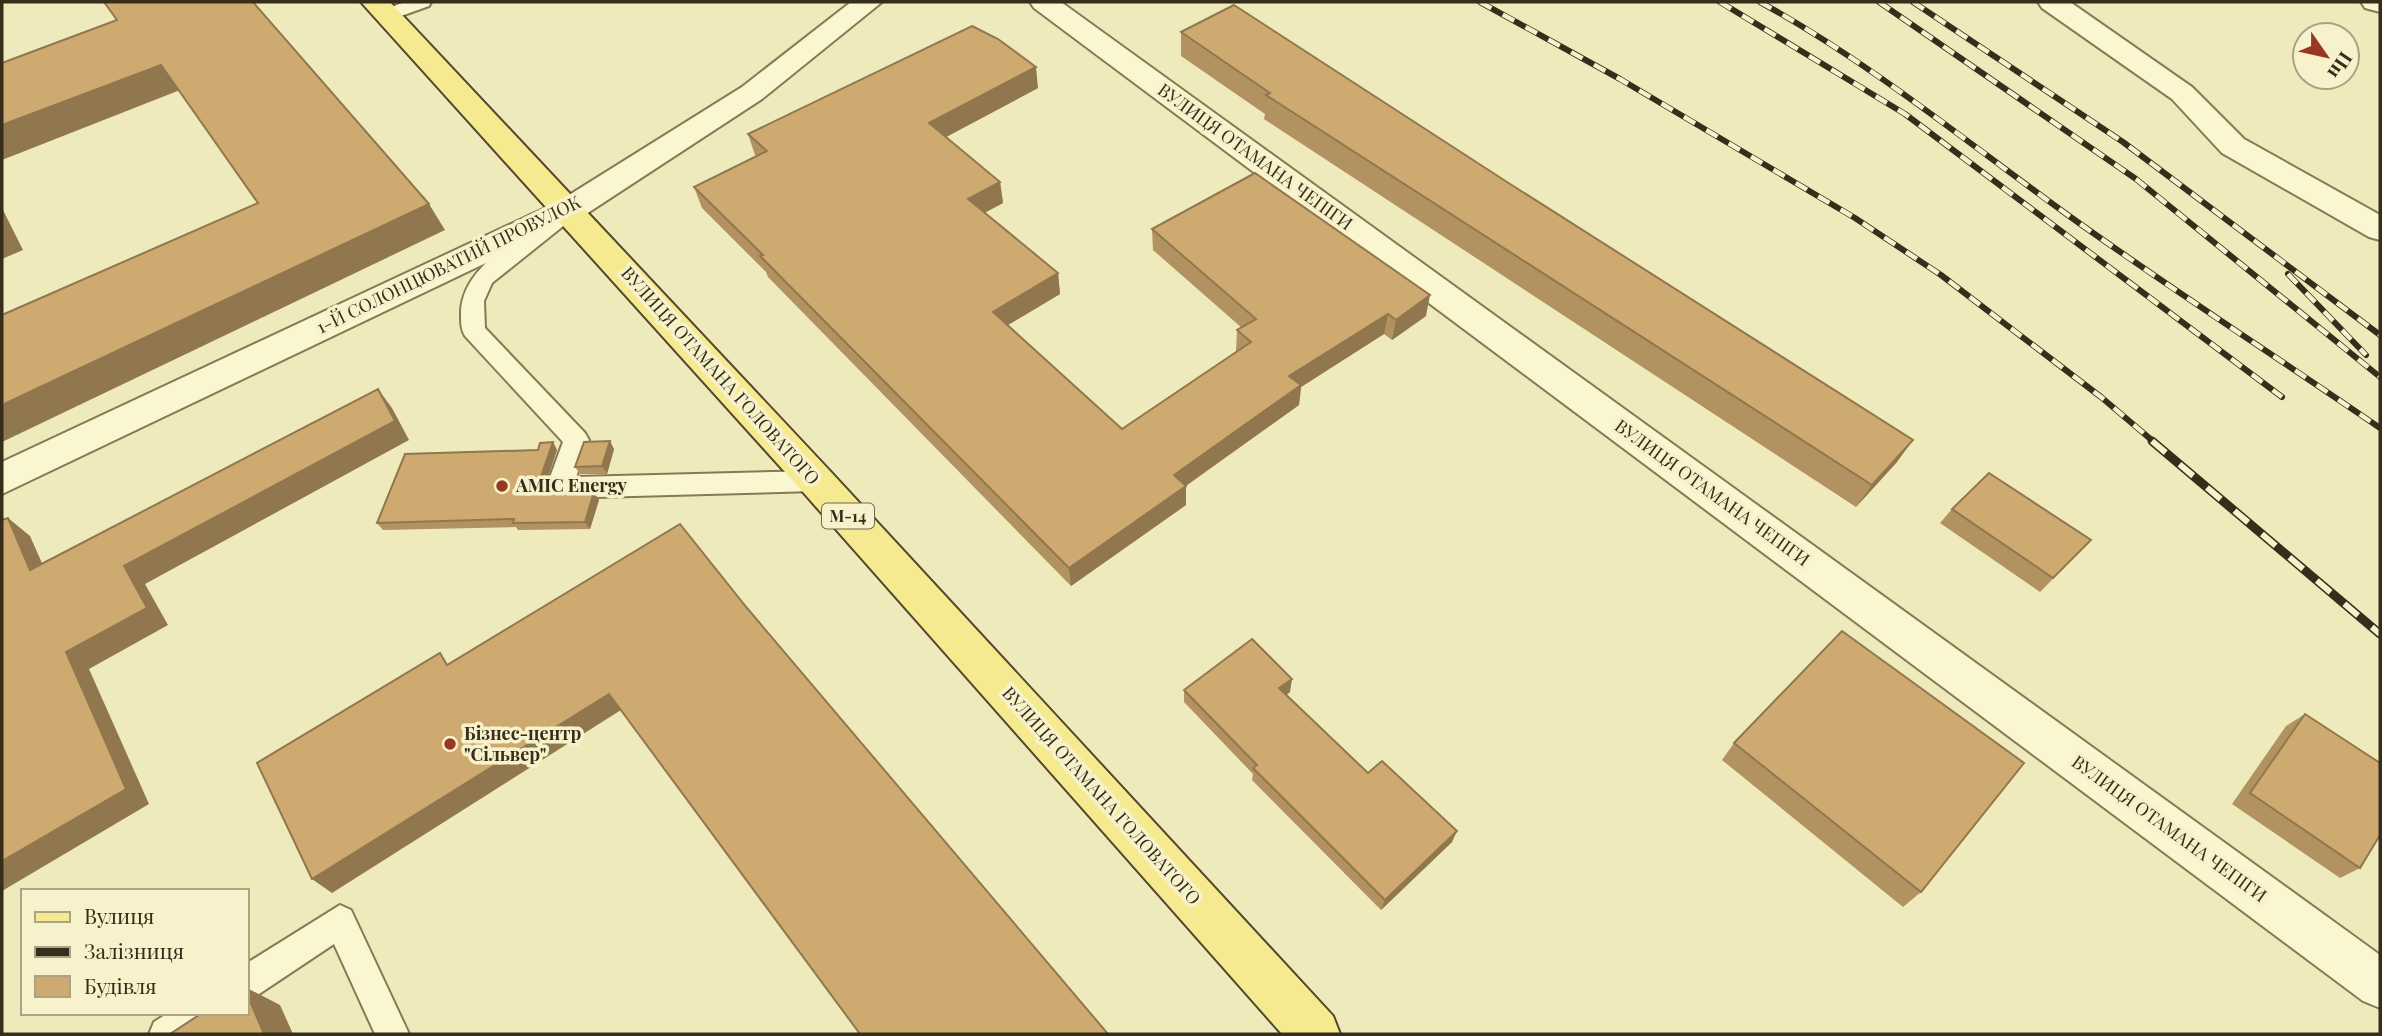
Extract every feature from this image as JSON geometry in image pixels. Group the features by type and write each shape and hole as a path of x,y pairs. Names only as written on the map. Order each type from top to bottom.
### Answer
{"main road":[{"name":"ВУЛИЦЯ ОТАМАНА ГОЛОВАТОГО","path":"395,6 569,210 1315,1034"}],"street":[{"name":"1-Й СОЛОНЦЮВАТИЙ ПРОВУЛОК","path":"2,478 569,210 752,93 868,2"},
{"name":"ВУЛИЦЯ ОТАМАНА ЧЕПІГИ","path":"1044,2 2380,984"},
{"path":"2052,2 2182,93 2233,146 2380,229"},
{"path":"2375,2 2380,4"}],"lane":[{"path":"569,210 483,278 472,301 473,330 576,440 559,488 816,481"},
{"path":"248,981 340,921 392,1034"},
{"path":"166,1034 195,1015"}],"building":[{"path":"104,2 253,2 429,204 2,405 2,315 258,203 161,65 2,125 2,63 117,20"},
{"path":"1234,5 1913,440 1872,485 1266,95 1270,93 1181,32"},
{"path":"972,26 998,39 1036,67 929,123 1000,182 968,199 1058,273 993,312 1122,429 1251,342 1237,330 1256,319 1152,229 1255,173 1430,295 1396,320 1388,314 1289,376 1301,385 1174,475 1186,486 1069,568 694,187 767,151 748,134"},
{"path":"378,389 395,421 124,566 147,608 66,652 126,789 2,861 2,520 8,518 30,570"},
{"path":"610,441 602,466 575,467 584,442"},
{"path":"553,442 539,482 544,490 553,493 594,492 585,522 513,523 514,519 377,523 405,454 538,450 540,443"},
{"path":"1989,473 2091,540 2053,578 1952,509"},
{"path":"680,524 747,608 1108,1034 860,1034 609,694 312,879 257,763 440,653 447,665"},
{"path":"1842,631 2024,763 1921,892 1734,743"},
{"path":"1252,639 1292,679 1279,688 1368,773 1382,761 1457,831 1385,900 1253,768 1257,765 1184,690"},
{"path":"2305,714 2380,763 2380,835 2360,868 2250,793"},
{"path":"248,996 264,1034 170,1034 199,1015 248,1015"}],"railway":[{"path":"1480,2 1620,79 1855,218 1941,275 2101,397 2154,442"},
{"path":"1720,2 1905,114 2282,397"},
{"path":"1760,2 1878,76 2104,241 2380,428"},
{"path":"1879,2 2136,179 2380,377"},
{"path":"1913,2 2123,142 2380,335"},
{"path":"2288,274 2366,355"},
{"path":"2152,441 2380,634"}],"place":[{"name":"AMIC Energy","path":"502,486"},
{"name":"Бізнес-центр \"Сільвер\"","path":"450,744"}]}
